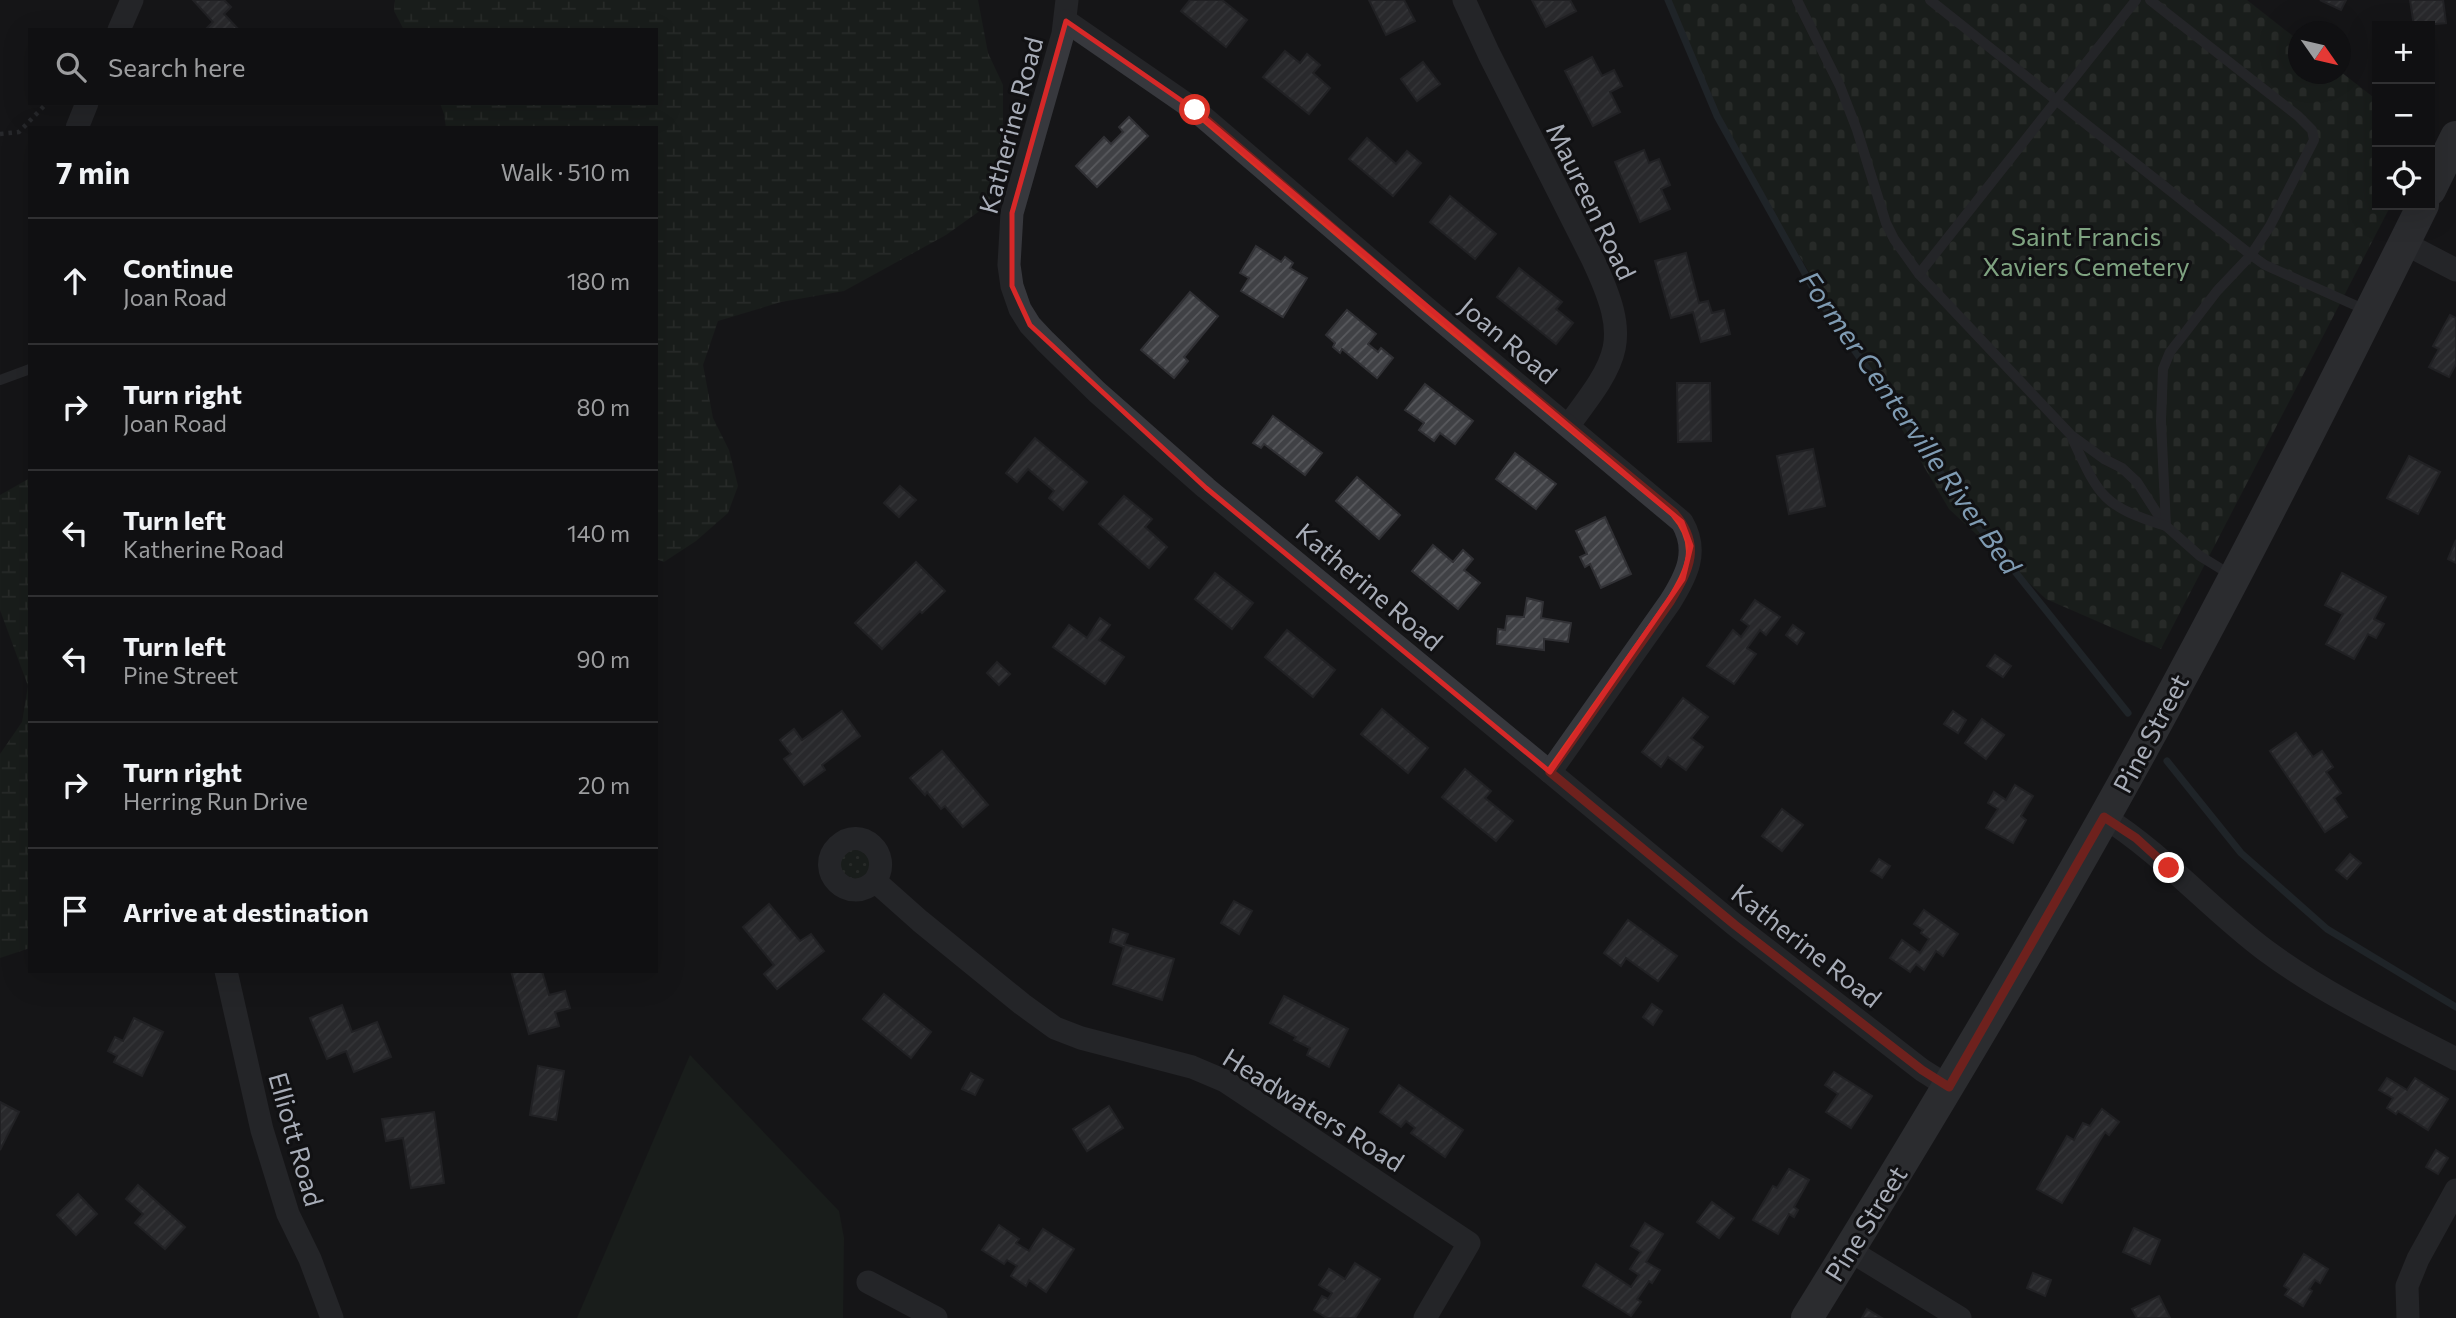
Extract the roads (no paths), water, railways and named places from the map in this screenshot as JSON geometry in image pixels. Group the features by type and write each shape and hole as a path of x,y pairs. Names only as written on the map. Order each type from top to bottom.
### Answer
{"main road":[{"path":"2435,180 2456,137"},
{"name":"Pine Street","path":"1807,1318 1949,1087 2104,817 2234,577 2420,210"}],"street":[{"path":"120,28 132,0"},
{"name":"Maureen Road","path":"1464,0 1607,289 1613,310 1613,356 1601,382 1568,426"},
{"name":"Joan Road","path":"1067,11 1195,110 1425,307 1674,513 1688,533 1691,546 1689,566 1670,602 1550,772"},
{"name":"Katherine Road","path":"1067,11 1012,213 1009,254 1012,286 1020,309 1030,325 1097,392 1206,488 1735,925 1922,1070 1949,1087"},
{"path":"78,126 86,105"},
{"path":"2404,243 2456,270"},
{"path":"2104,817 2136,838 2224,918 2266,951 2326,989 2456,1059"},
{"name":"Headwaters Road","path":"875,881 920,921 1047,1023 1074,1036 1192,1067 1225,1081 1469,1243 1425,1318"},
{"name":"Elliott Road","path":"226,973 259,1117 273,1166 288,1214 310,1259 332,1318"},
{"path":"2408,1318 2407,1286 2418,1259 2456,1190"},
{"path":"1849,1250 1960,1318"},
{"path":"868,1282 936,1318"}],"lane":[{"path":"1797,0 1840,86 1857,130 1886,223 1919,274 2071,435 2137,481 2166,526 2200,556 2234,577"},
{"path":"1930,0 2265,265 2370,312"},
{"path":"1919,274 2136,0"},
{"path":"2150,0 2298,116 2312,130 2314,140 2270,226 2251,255 2217,291 2171,352 2163,369 2161,421 2166,526"},
{"path":"0,380 28,370"},
{"path":"2071,435 2095,486 2107,500 2138,518 2166,526"}],"waterway":[{"name":"Former Centerville River Bed","path":"1668,0 1717,116 1822,304 1973,519 2128,713"},
{"name":"Former Centerville River Bed","path":"2167,761 2241,853 2327,929 2456,1007"}],"park label":[{"name":"Saint Francis Xaviers Cemetery","path":"2086,250"}]}
